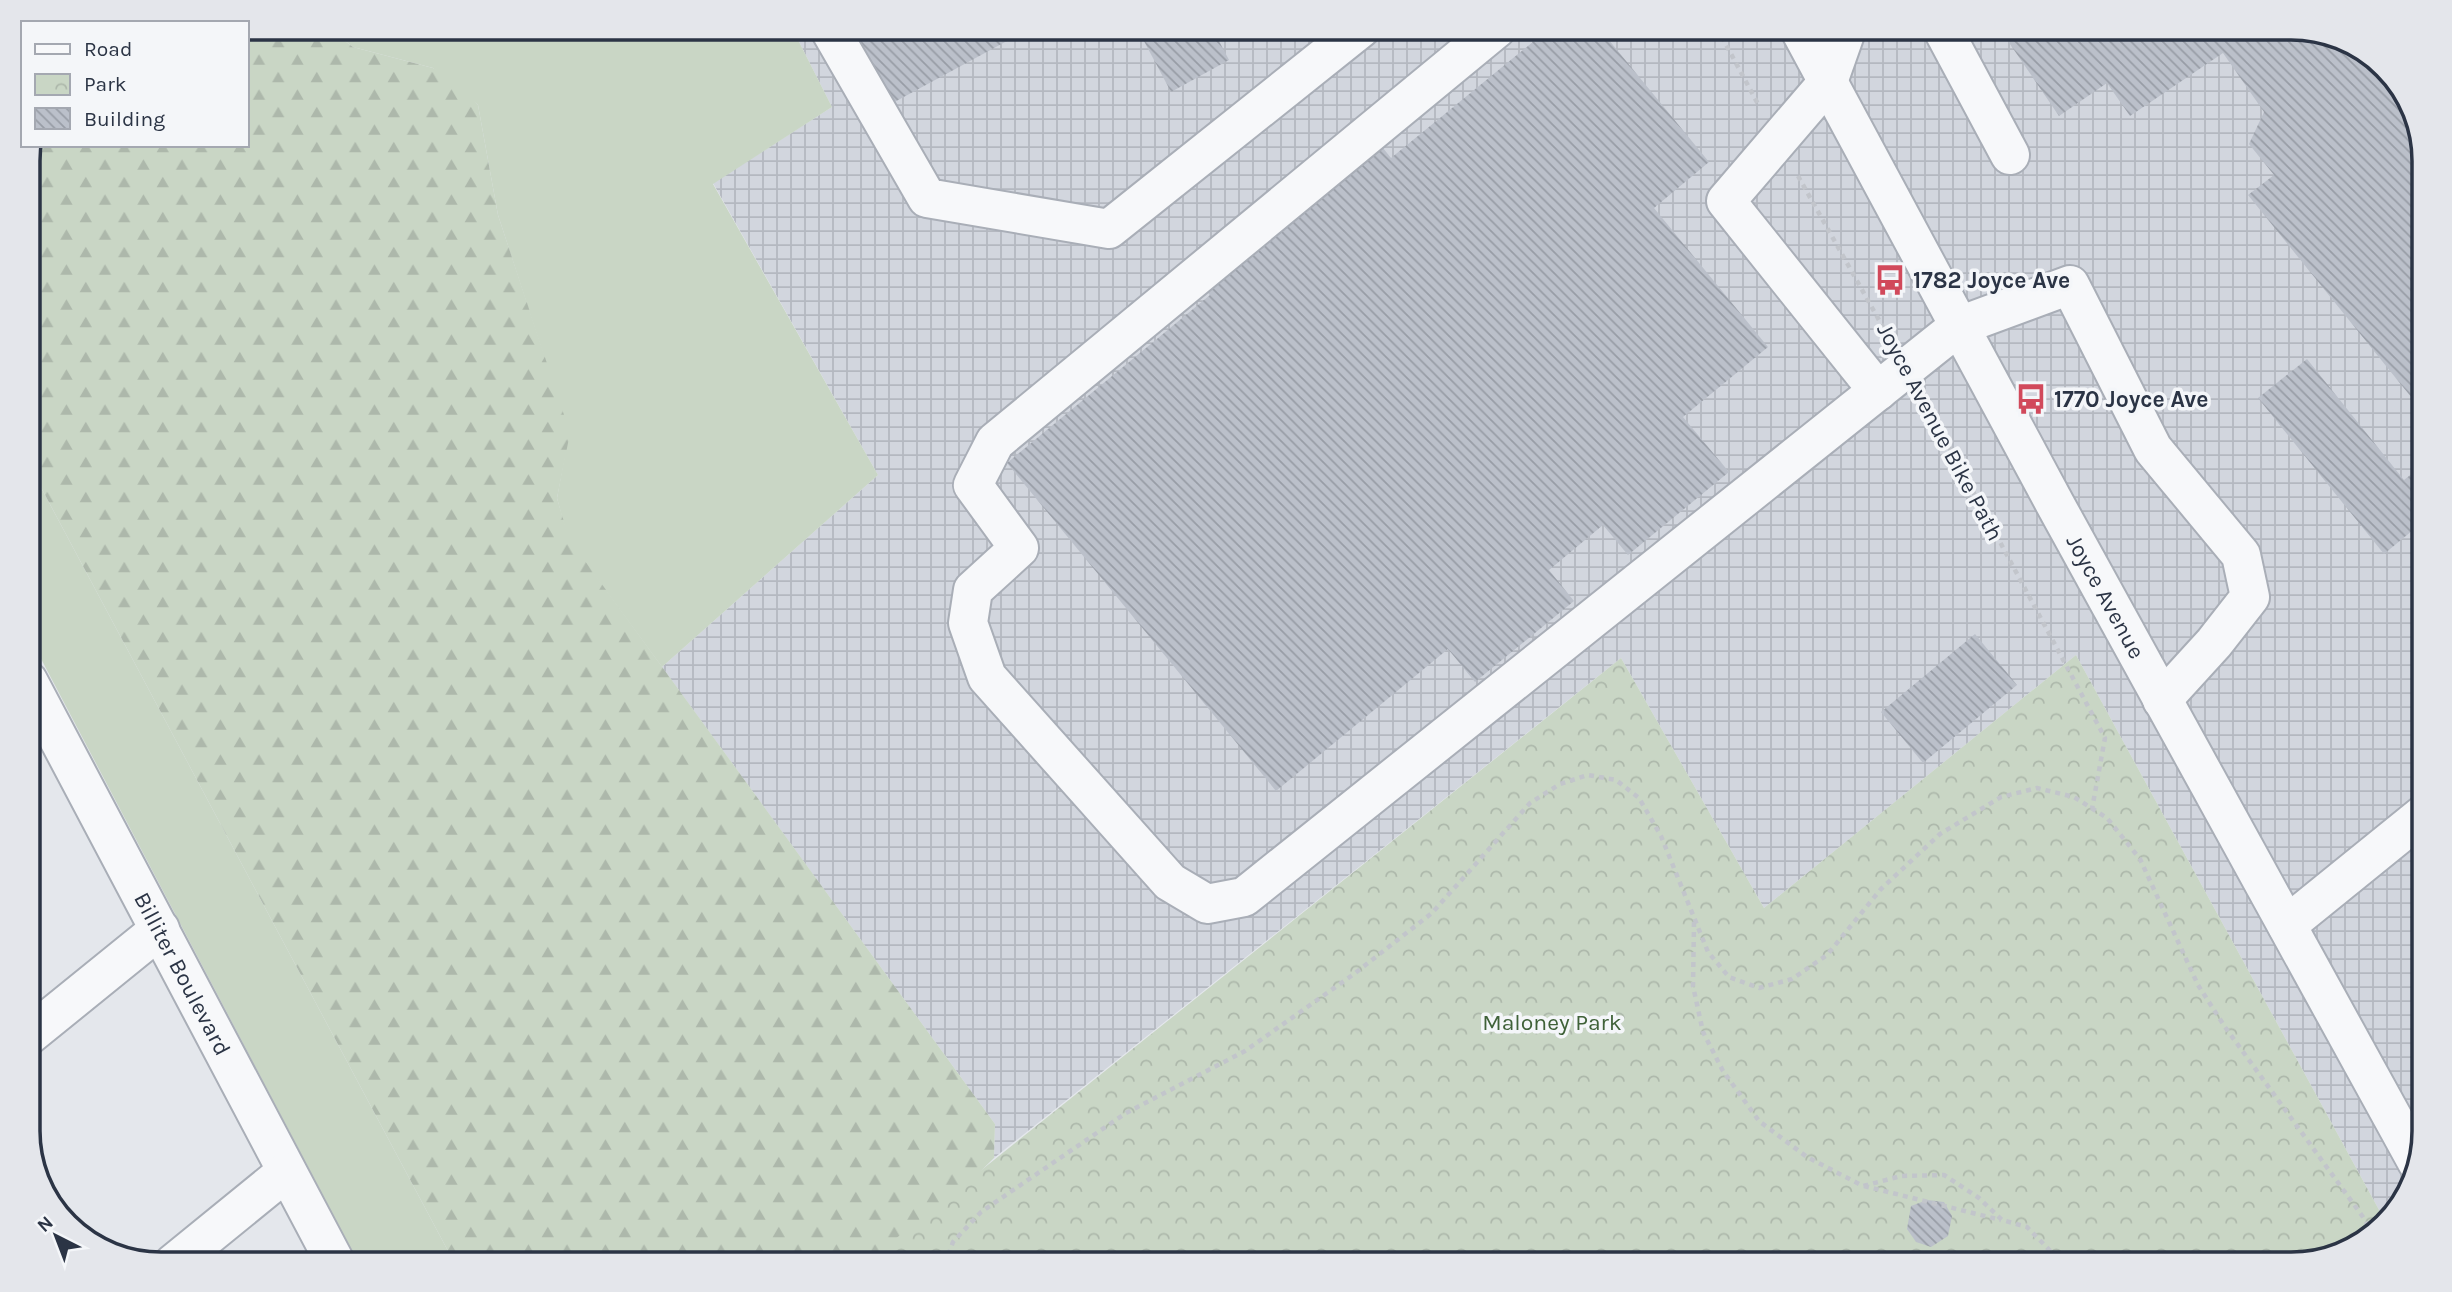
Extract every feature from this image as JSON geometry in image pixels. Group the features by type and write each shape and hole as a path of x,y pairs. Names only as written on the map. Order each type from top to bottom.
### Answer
{"street":[{"path":"836,40 927,198 1109,229 1347,40"},
{"path":"1482,40 995,442 972,485 1019,548 973,590 968,623 987,677 1170,882 1207,904 1244,897 1959,326 2070,285 2153,449 2241,555 2250,597 2214,643 2162,700"},
{"name":"Joyce Avenue","path":"1805,40 2162,700 2410,1149"},
{"path":"1843,40 1828,82 1726,201 1892,379"},
{"path":"1948,40 2010,155"},
{"name":"Billiter Boulevard","path":"41,711 160,929 329,1252"},
{"path":"2287,925 2412,824"},
{"path":"41,1025 160,929"},
{"path":"188,1252 286,1172"}],"path":[{"name":"Joyce Avenue Bike Path","path":"1724,40 1778,140 1892,379 2105,737 2092,809"},
{"path":"949,1252 953,1242 981,1212 1126,1113 1245,1051 1364,966 1432,912 1530,803 1560,783 1588,775 1616,780 1639,798 1661,836 1708,952 1729,977 1759,988 1792,979 1827,955 1881,890 1940,834 2001,797 2037,789 2074,797 2107,818 2140,859 2198,985 2225,1027 2367,1224"},
{"path":"1694,918 1693,986 1703,1032 1723,1071 1759,1121 1807,1157 1863,1186 2027,1227 2051,1252"},
{"path":"1863,1186 1901,1176 1944,1175 1979,1198 2002,1220"}],"shaded area":[{"path":"798,40 2291,40 2330,47 2358,61 2382,82 2391,94 2405,122 2411,153 2412,1131 2408,1162 2391,1198 2380,1212 2076,655 1764,908 1621,658 994,1158 995,1124 662,667 878,475 713,183 832,107"}],"green space":[{"path":"248,40 344,40 353,47 433,68 450,78 478,105 498,215 570,433 557,498 569,539 995,1124 994,1158 926,1225 907,1252 449,1252 41,487 42,147 248,147"},
{"path":"344,40 798,40 832,107 713,184 878,475 662,667 568,539 557,498 569,433 498,215 478,105 433,68 353,47"},
{"path":"41,487 449,1252 353,1252 41,659"},
{"name":"Maloney Park","path":"2076,655 2380,1212 2344,1239 2306,1251 2291,1252 879,1252 1621,658 1764,908"}],"building":[{"path":"854,40 1009,40 889,105"},
{"path":"1143,40 1218,40 1229,60 1171,92"},
{"path":"1535,40 1609,40 1709,162 1654,208 1768,347 1683,417 1729,472 1628,555 1603,525 1549,570 1574,601 1475,682 1448,649 1276,791 1007,463 1210,295 1195,277 1371,133 1391,158"},
{"path":"2007,40 2291,40 2330,47 2370,70 2382,82 2399,108 2405,122 2411,153 2411,397 2248,195 2274,175 2249,144 2264,112 2223,53 2130,116 2107,83 2059,116"},
{"path":"2307,359 2404,480 2411,474 2411,531 2384,554 2258,398"},
{"path":"1975,634 2017,685 1923,763 1881,712"},
{"path":"1927,1200 1944,1202 1952,1216 1948,1236 1931,1247 1916,1242 1907,1229 1911,1206"}],"place":[{"name":"1782 Joyce Ave","path":"1890,280"},
{"name":"1770 Joyce Ave","path":"2031,399"}]}
